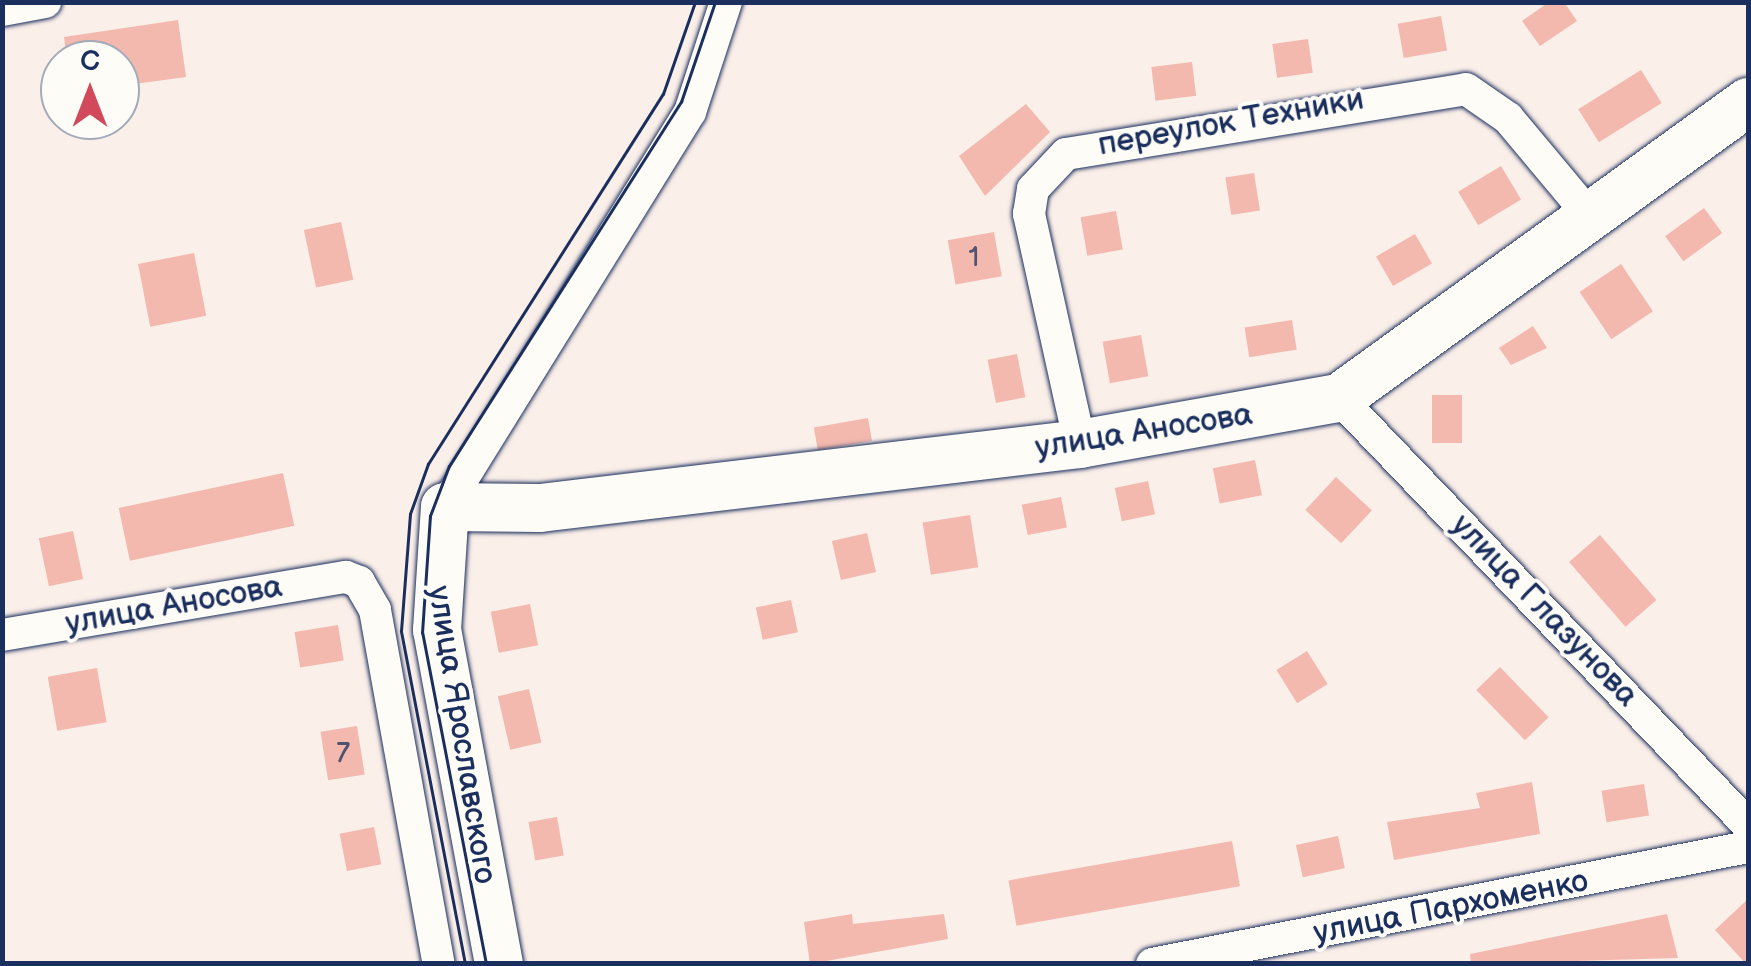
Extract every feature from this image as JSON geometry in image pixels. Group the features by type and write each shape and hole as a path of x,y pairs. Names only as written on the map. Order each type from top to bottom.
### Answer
{"street":[{"path":"2,10 45,2"},
{"path":"445,506 690,112 726,2"},
{"name":"переулок Техники","path":"1080,444 1029,214 1033,189 1066,154 1466,89 1508,118 1590,216"},
{"name":"улица Аносова","path":"445,506 540,508 1080,444 1339,398 1748,102"},
{"name":"улица Глазунова","path":"1339,398 1748,825"},
{"name":"улица Ярославского","path":"445,506 436,630 499,964"},
{"name":"улица Аносова","path":"2,634 346,577 375,610 439,964"},
{"name":"улица Пархоменко","path":"1152,964 1748,846"}],"building":[{"path":"1549,2 1564,2 1577,21 1540,46 1522,21"},
{"path":"1441,16 1447,50 1404,58 1398,24"},
{"path":"178,20 186,77 140,83 140,40 64,37"},
{"path":"1308,39 1313,73 1277,78 1272,44"},
{"path":"1192,62 1196,96 1155,101 1151,67"},
{"path":"1641,70 1662,103 1599,142 1578,109"},
{"path":"1026,104 1050,132 985,196 959,156"},
{"path":"1501,166 1521,199 1478,225 1458,192"},
{"path":"1254,173 1260,211 1231,215 1225,178"},
{"path":"1704,208 1722,233 1683,261 1665,236"},
{"path":"1116,211 1123,249 1087,256 1081,217"},
{"path":"341,222 353,280 316,288 304,230"},
{"path":"994,232 1002,276 956,284 948,240"},
{"path":"1415,234 1432,263 1393,286 1376,256"},
{"path":"194,253 206,316 150,327 138,264"},
{"path":"1621,264 1653,311 1611,339 1580,292"},
{"path":"1292,320 1297,350 1249,357 1245,328"},
{"path":"1533,326 1547,348 1511,365 1499,348"},
{"path":"1141,335 1148,376 1110,383 1103,342"},
{"path":"1017,354 1025,397 996,403 988,360"},
{"path":"1432,395 1462,395 1462,443 1432,443"},
{"path":"868,418 872,441 818,450 814,428"},
{"path":"1255,460 1262,495 1220,504 1213,468"},
{"path":"283,473 294,526 130,561 119,508"},
{"path":"1336,477 1372,510 1341,543 1305,510"},
{"path":"1148,481 1155,514 1122,521 1115,488"},
{"path":"1061,497 1067,527 1028,535 1022,505"},
{"path":"970,515 978,567 931,575 923,523"},
{"path":"73,531 83,579 49,586 39,538"},
{"path":"867,533 876,572 841,580 832,541"},
{"path":"1600,535 1656,600 1625,627 1569,562"},
{"path":"791,600 798,632 763,640 756,607"},
{"path":"530,604 538,645 499,653 491,612"},
{"path":"338,625 344,661 300,667 295,632"},
{"path":"1307,651 1328,684 1297,703 1276,670"},
{"path":"1500,667 1549,717 1525,740 1476,690"},
{"path":"97,668 107,722 57,731 48,677"},
{"path":"529,689 541,743 510,750 498,696"},
{"path":"357,726 365,774 328,780 320,732"},
{"path":"1532,782 1540,834 1394,860 1387,822 1480,808 1476,793"},
{"path":"1644,784 1649,816 1607,822 1602,791"},
{"path":"557,817 564,855 535,860 528,822"},
{"path":"374,827 381,864 347,871 340,834"},
{"path":"1338,836 1345,868 1303,877 1296,845"},
{"path":"1232,841 1240,886 1016,926 1008,880"},
{"path":"1748,899 1748,964 1746,964 1715,930"},
{"path":"852,914 853,924 944,914 948,939 810,964 804,922"},
{"path":"1667,914 1678,958 1471,964 1470,954"}],"tram line":[{"path":"465,964 401,631 410,514 428,464 663,94 695,2"},
{"path":"486,964 422,633 430,516 449,466 681,102 715,2"}]}
